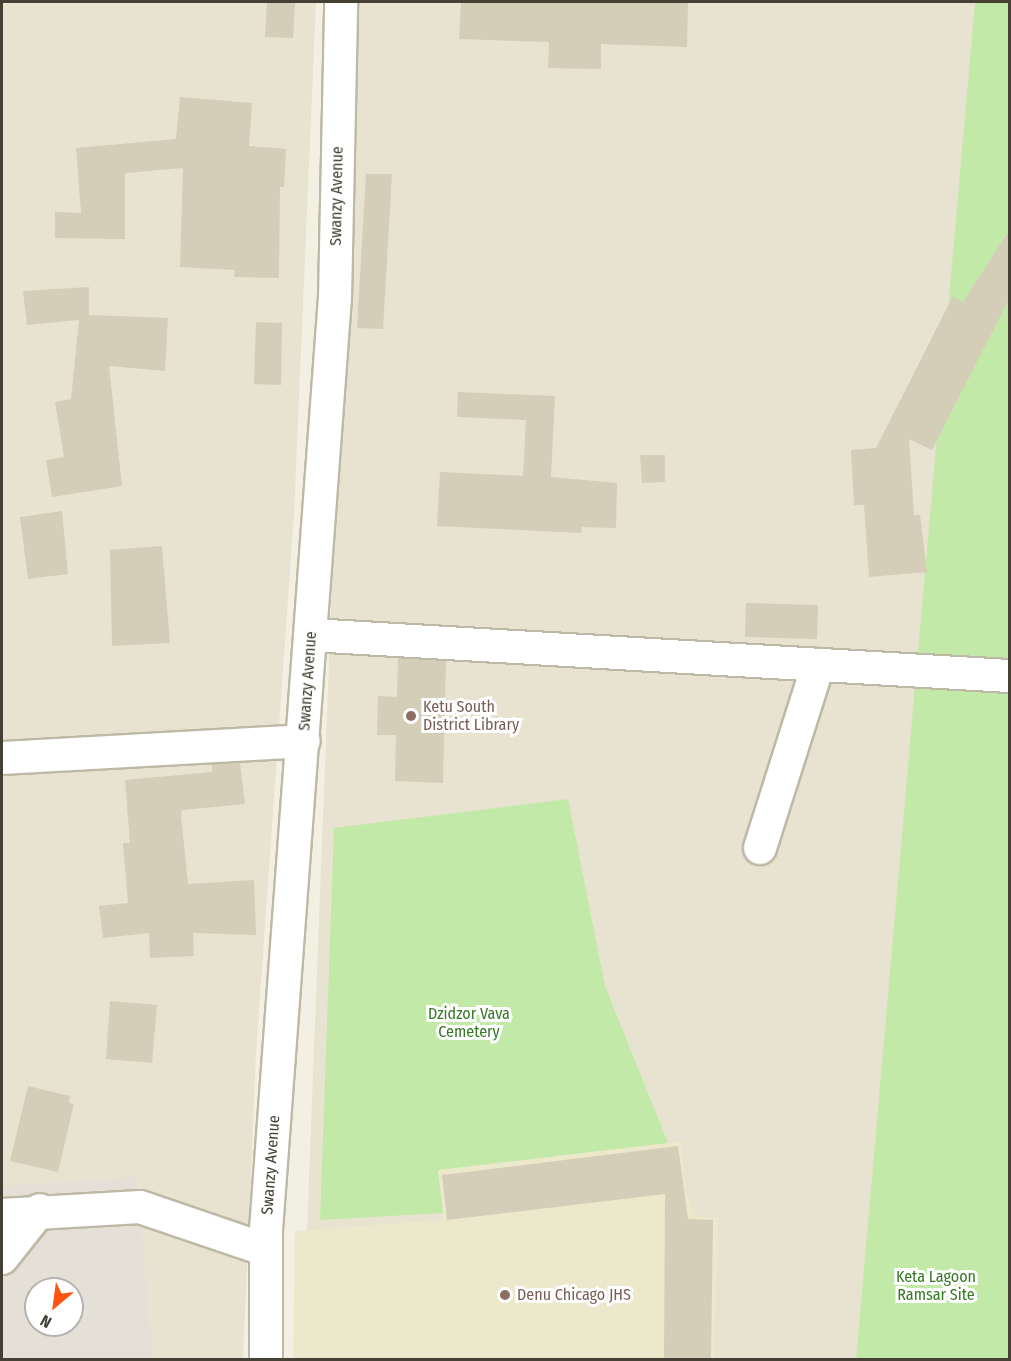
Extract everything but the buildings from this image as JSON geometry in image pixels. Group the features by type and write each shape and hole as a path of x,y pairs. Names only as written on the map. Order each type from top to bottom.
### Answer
{"street":[{"name":"Swanzy Avenue","path":"266,1359 266,1250 334,298 341,2"},
{"path":"311,635 1010,676"},
{"path":"760,848 818,665"},
{"path":"2,758 304,741"},
{"path":"2,1215 40,1210 140,1208 266,1250"},
{"path":"2,1258 40,1210"}],"shaded area":[{"path":"2,2 316,2 294,514 256,1053 243,1359 2,1360"},
{"path":"348,2 1009,2 1009,1359 302,1359 332,584"},
{"name":"Denu Chicago JHS","path":"681,1141 685,1190 694,1216 718,1218 714,1359 293,1360 295,1231 443,1220 438,1170"},
{"path":"137,1177 153,1359 2,1360 2,1186"}],"green space":[{"name":"Keta Lagoon Ramsar Site","path":"975,2 1009,2 1009,1359 856,1360"},
{"name":"Dzidzor Vava Cemetery","path":"568,799 605,986 668,1143 438,1170 443,1213 320,1220 334,828"}],"place":[{"name":"Ketu South District Library","path":"411,716"},
{"name":"Denu Chicago JHS","path":"505,1295"}]}
